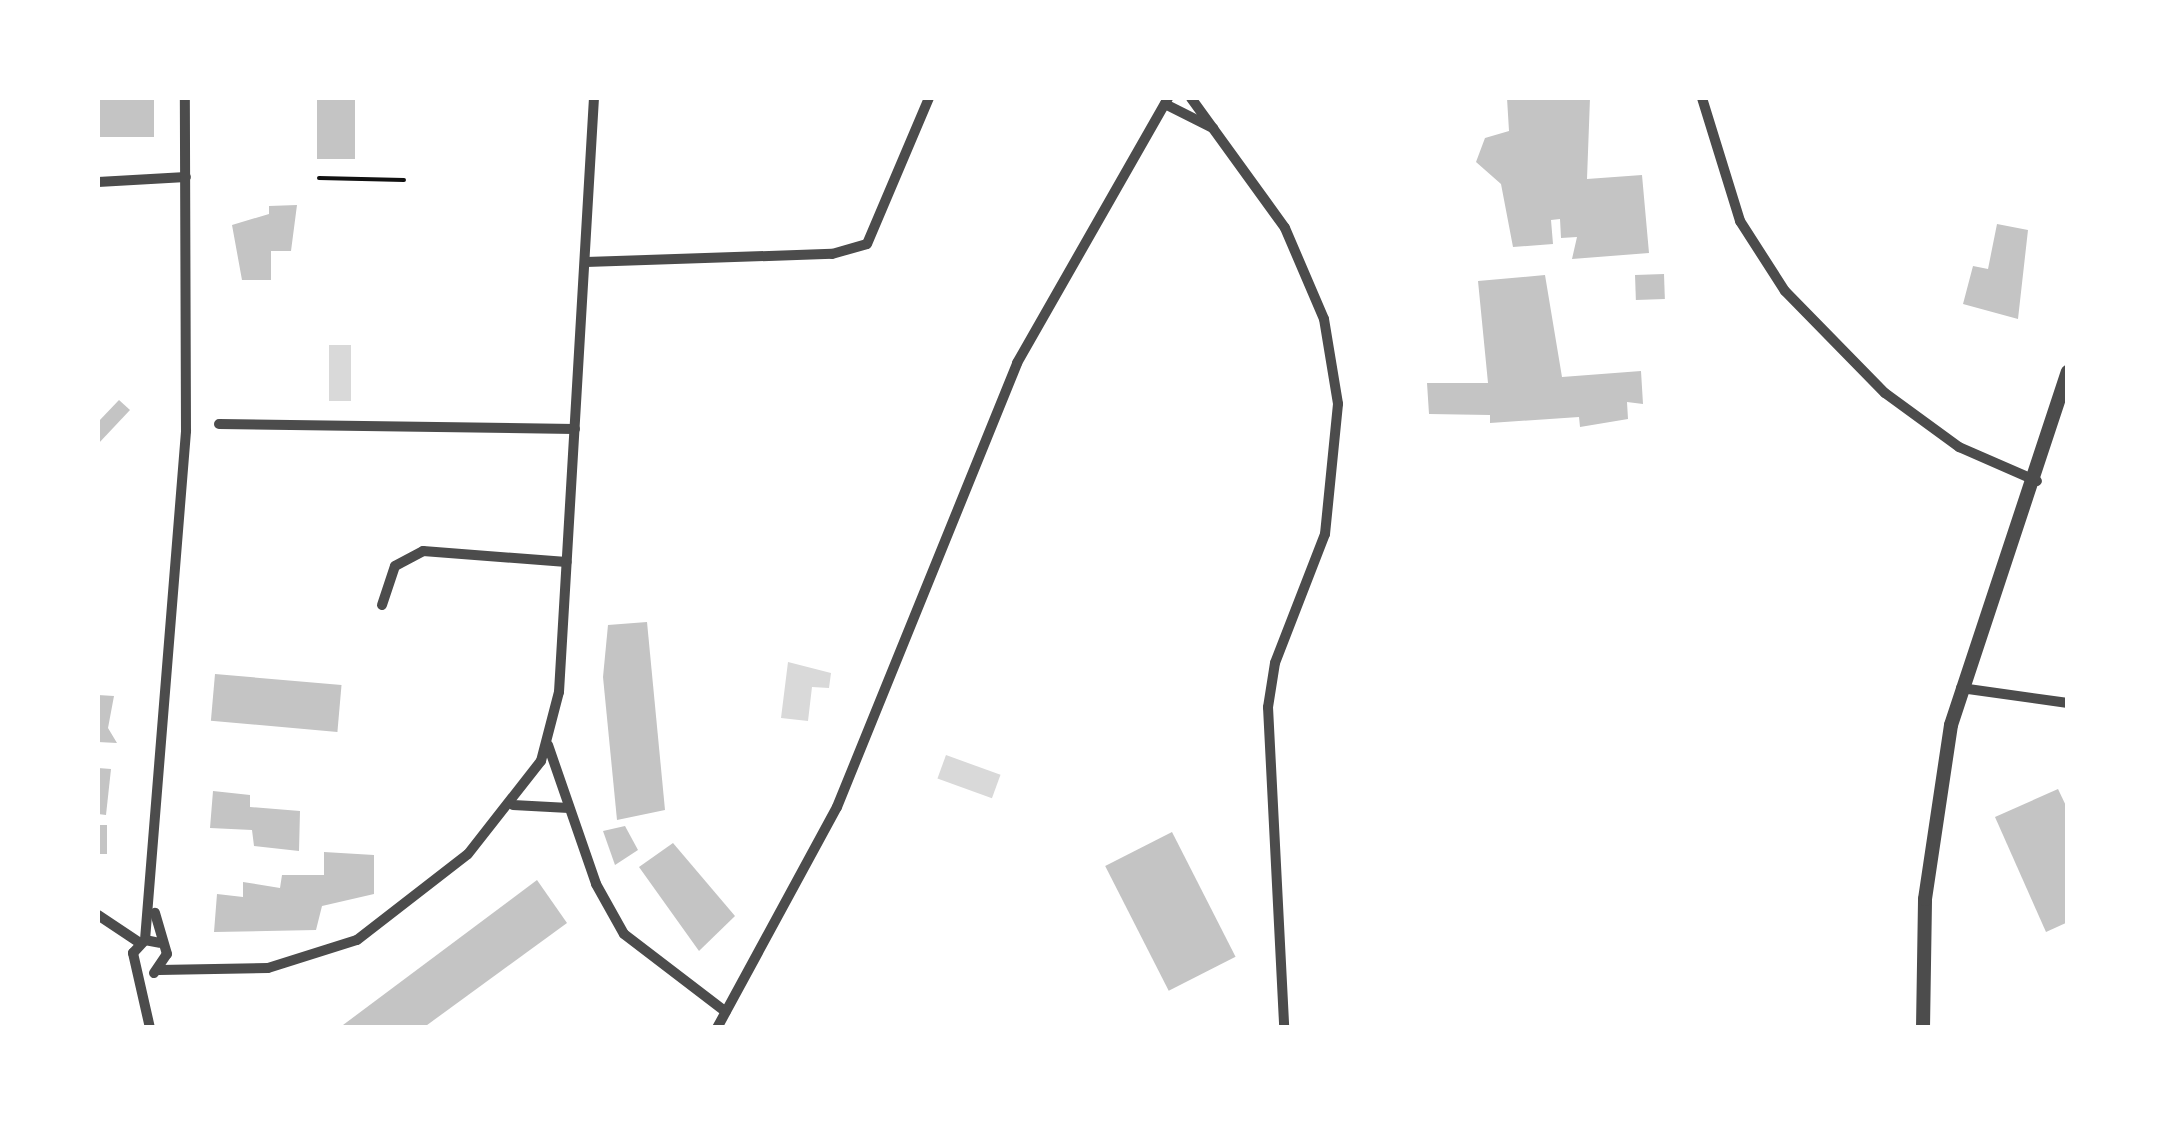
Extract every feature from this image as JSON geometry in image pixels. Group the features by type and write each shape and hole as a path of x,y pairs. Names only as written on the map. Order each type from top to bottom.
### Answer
{"street":[{"path":"149,1006 167,954 160,942 154,907 186,431 186,98"},
{"path":"594,98 567,562 548,745 569,808 624,934 726,1012"},
{"path":"586,262 832,254 867,244 929,98"},
{"path":"1191,98 1285,228 1324,319 1338,404 1325,534 1274,663 1268,707 1284,1028"},
{"path":"1702,98 1740,222 1785,291 1886,394 1959,447 2038,481"},
{"path":"717,1028 838,807 1017,363 1166,101 1214,128"},
{"path":"98,182 186,178"},
{"path":"1922,1028 1925,899 1960,688 2038,481 2068,372"},
{"path":"220,424 576,428"},
{"path":"382,606 395,566 423,551 567,562"},
{"path":"1960,688 2068,703"},
{"path":"142,971 229,974 324,956 420,898 512,805 548,745"},
{"path":"512,805 569,808"},
{"path":"150,1028 142,971 133,957 154,907"},
{"path":"98,915 142,941 160,942"}],"path":[{"path":"319,178 404,180"}],"shaded area":[{"path":"329,345 351,345 351,401 329,401"},
{"path":"788,662 831,673 829,688 812,687 808,721 781,718"},
{"path":"946,755 1001,775 992,798 937,778"}],"building":[{"path":"98,98 154,98 154,137 98,137"},
{"path":"317,98 355,98 355,159 317,159"},
{"path":"1507,98 1590,98 1587,179 1642,175 1649,253 1572,259 1577,237 1561,238 1560,219 1551,220 1553,244 1513,247 1501,184 1476,162 1485,138 1509,131"},
{"path":"297,205 291,251 271,251 271,280 242,280 232,225 269,214 269,206"},
{"path":"1997,224 2028,230 2018,319 1963,304 1973,266 1988,269"},
{"path":"1664,274 1665,299 1636,300 1635,275"},
{"path":"1545,275 1562,377 1641,371 1643,404 1627,402 1628,419 1580,427 1579,417 1490,423 1490,415 1429,414 1427,383 1488,383 1478,281"},
{"path":"119,400 130,410 98,444 98,422"},
{"path":"647,622 665,810 617,820 603,677 608,625"},
{"path":"215,674 342,685 337,732 211,721"},
{"path":"98,695 114,696 108,728 117,743 98,742"},
{"path":"98,768 111,769 106,815 98,814"},
{"path":"2058,789 2068,810 2068,922 2046,932 1995,817"},
{"path":"213,791 250,795 250,807 300,811 299,851 254,846 252,830 210,828"},
{"path":"98,825 107,825 107,854 98,854"},
{"path":"625,826 638,850 615,865 603,831"},
{"path":"1172,832 1236,957 1169,991 1105,866"},
{"path":"673,843 735,916 699,951 639,867"},
{"path":"324,852 374,855 374,894 322,906 316,930 214,932 217,894 243,897 243,882 280,888 282,875 324,875"},
{"path":"537,880 567,923 423,1028 339,1028"}]}
